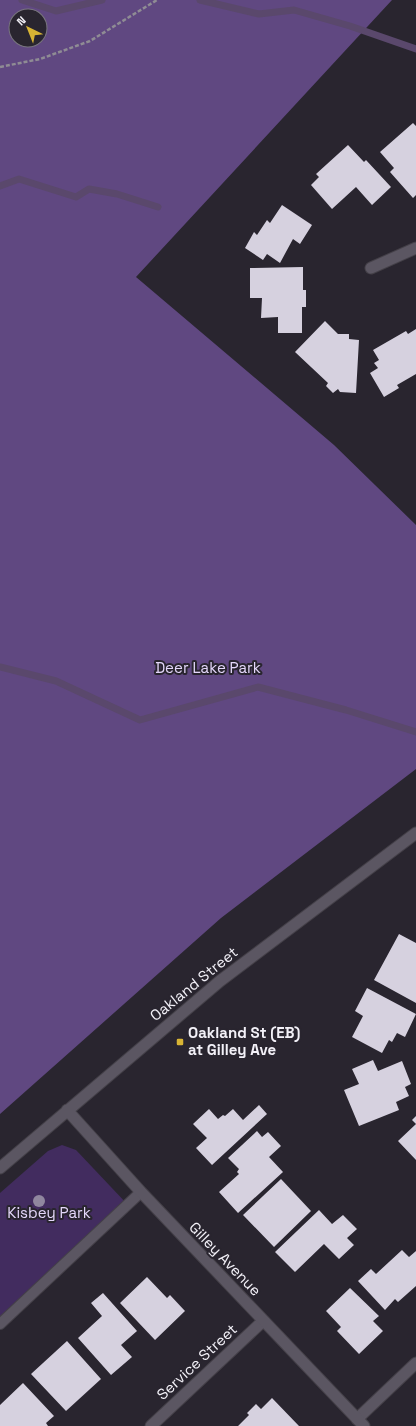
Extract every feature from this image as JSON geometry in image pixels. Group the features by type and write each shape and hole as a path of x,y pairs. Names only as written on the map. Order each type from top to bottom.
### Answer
{"street":[{"path":"372,268 416,248"},
{"name":"Oakland Street","path":"0,1168 220,981 416,833"},
{"name":"Gilley Avenue","path":"67,1110 141,1192 360,1422"},
{"name":"Service Street","path":"151,1426 264,1321"},
{"path":"360,1422 416,1363"}],"lane":[{"path":"0,1324 141,1192"}],"path":[{"path":"0,67 40,59 90,42 156,0"}],"green space":[{"name":"Deer Lake Park","path":"0,0 392,0 136,277 334,445 416,525 416,769 221,918 0,1114"},
{"name":"Kisbey Park","path":"62,1145 76,1150 128,1205 0,1324 0,1193 48,1151"}],"building":[{"path":"413,123 416,126 416,195 413,198 390,172 394,168 380,152"},
{"path":"348,145 364,162 366,160 391,187 372,205 356,187 332,209 311,185 319,177 316,174"},
{"path":"282,205 312,225 300,244 293,239 280,263 267,254 263,260 245,248 254,232 257,235 267,220 270,223"},
{"path":"303,267 303,290 306,290 306,307 302,307 302,333 278,333 278,317 261,318 262,298 250,298 250,268"},
{"path":"325,321 338,334 349,334 349,339 359,340 356,393 340,392 338,389 333,393 326,386 328,383 295,352"},
{"path":"416,329 416,374 397,385 399,388 384,397 370,373 378,368 374,363 379,360 373,350 406,331 408,334"},
{"path":"399,934 416,943 416,1003 374,980"},
{"path":"367,988 416,1014 405,1037 397,1033 392,1042 389,1040 382,1053 352,1037 363,1016 355,1011"},
{"path":"373,1060 378,1071 402,1061 411,1084 405,1087 409,1096 396,1102 399,1110 359,1126 344,1090 359,1084 352,1069"},
{"path":"259,1105 267,1114 212,1165 196,1148 207,1138 193,1124 209,1109 218,1119 223,1115 225,1116 233,1109 243,1120"},
{"path":"416,1116 416,1124 412,1120"},
{"path":"416,1124 416,1160 398,1141"},
{"path":"257,1131 262,1137 268,1132 281,1146 269,1157 283,1172 238,1213 219,1192 239,1174 237,1172 239,1169 228,1158"},
{"path":"281,1179 311,1211 274,1247 243,1215"},
{"path":"319,1210 332,1224 343,1215 357,1229 347,1238 354,1245 339,1259 324,1244 295,1272 275,1252"},
{"path":"402,1250 409,1257 416,1251 416,1286 398,1302 395,1299 385,1310 358,1281 371,1269 376,1274"},
{"path":"147,1277 167,1298 170,1295 185,1311 155,1340 120,1303"},
{"path":"350,1288 379,1316 373,1321 383,1331 359,1354 337,1331 341,1327 326,1311"},
{"path":"103,1293 137,1331 121,1345 132,1357 111,1375 78,1338 102,1316 91,1303"},
{"path":"67,1341 101,1379 66,1411 31,1374"},
{"path":"23,1383 54,1416 46,1423 48,1426 0,1426 0,1405"},
{"path":"272,1398 299,1426 238,1426 249,1415 247,1413 256,1404 261,1409"}],"waterway":[{"path":"22,0 56,11 102,0"},
{"path":"200,0 259,14 294,10 350,26 416,49"},
{"path":"0,186 19,179 76,197 89,189 117,194 158,207"},
{"path":"0,667 56,681 140,720 258,687 346,710 416,732"}],"place":[{"name":"Oakland St (EB) at Gilley Ave","path":"180,1042"}]}
